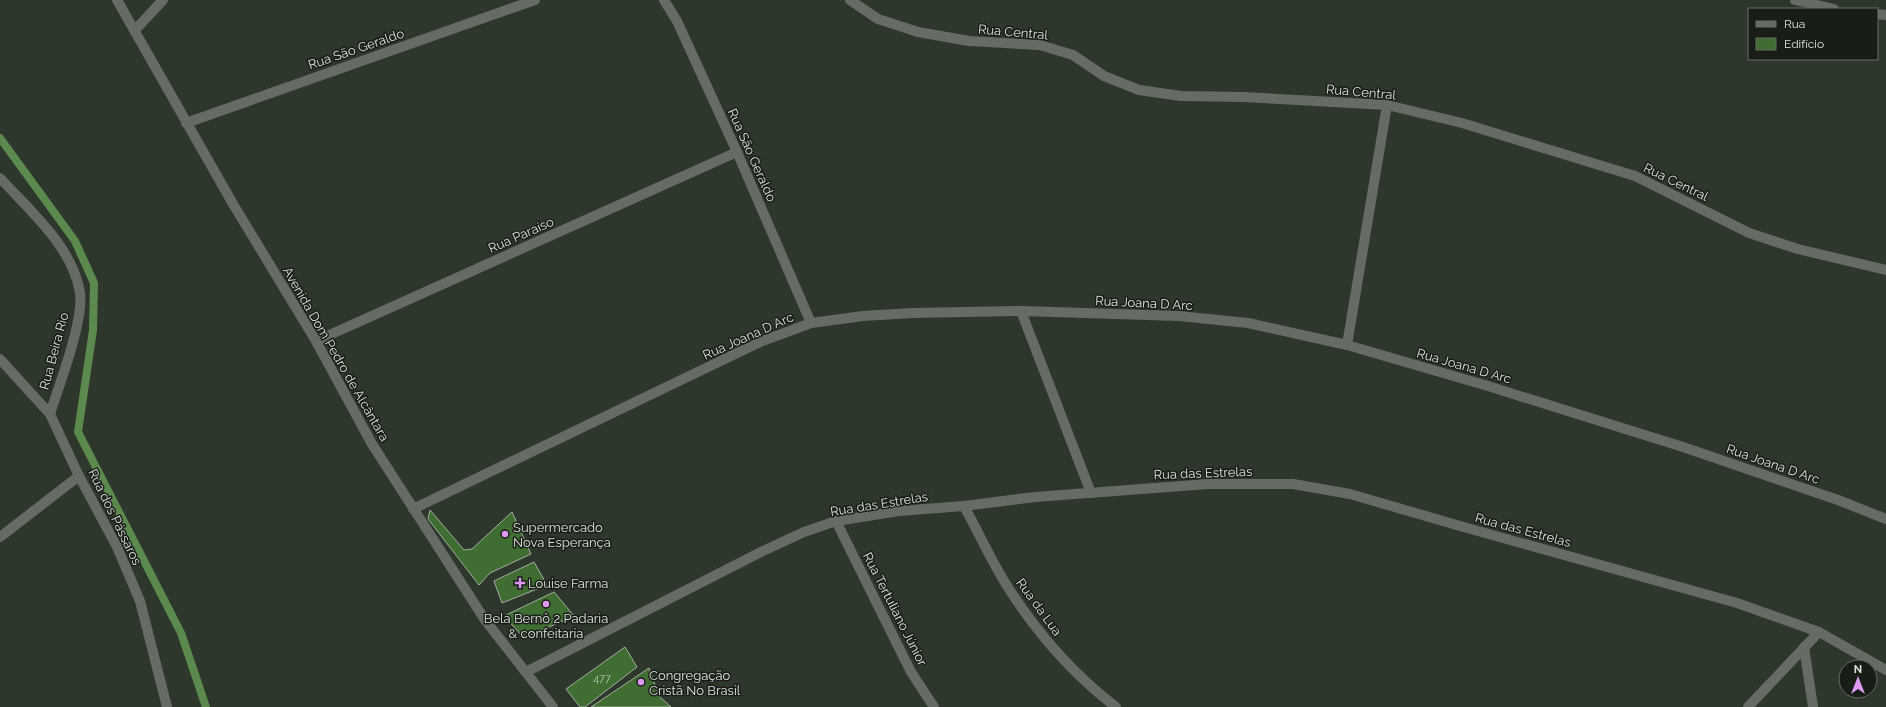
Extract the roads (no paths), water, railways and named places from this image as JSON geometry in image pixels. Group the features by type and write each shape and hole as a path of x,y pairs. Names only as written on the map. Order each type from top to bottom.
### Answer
{"street":[{"name":"Avenida Dom Pedro de Alcântara","path":"117,0 186,123 316,341 372,444 485,620 553,707"},
{"path":"135,30 163,0"},
{"name":"Rua São Geraldo","path":"186,123 535,0"},
{"name":"Rua São Geraldo","path":"664,0 677,22 737,152 811,323"},
{"name":"Rua Central","path":"850,0 878,19 918,32 969,41 1040,45 1073,55 1104,76 1139,90 1181,96 1243,97 1387,105 1462,123 1635,176 1749,233 1798,249 1886,270"},
{"path":"1795,0 1830,8"},
{"path":"1347,345 1387,105"},
{"name":"Rua Paraíso","path":"316,341 737,152"},
{"name":"Rua Beira Rio","path":"0,178 51,234 71,265 80,294 78,326 50,414"},
{"path":"1021,312 1091,493"},
{"name":"Rua Joana D Arc","path":"413,510 760,342 811,323 863,316 912,313 1021,312 1180,316 1240,322 1347,345 1488,386 1683,447 1838,500 1886,519"},
{"name":"Rua dos Pássaros","path":"0,359 50,414 79,476 117,547 140,601 167,707"},
{"path":"0,537 79,476"},
{"name":"Rua das Estrelas","path":"526,672 763,551 804,532 836,521 900,511 1091,493 1208,484 1294,484 1350,494 1737,603 1819,632 1886,670"},
{"name":"Rua da Lua","path":"964,506 1009,589 1048,643 1095,691 1116,707"},
{"name":"Rua Tertuliano Júnior","path":"836,521 911,672 934,707"},
{"path":"1748,707 1819,632"},
{"path":"1804,647 1813,707"}],"waterway":[{"path":"0,138 75,241 94,283 93,330 78,432 181,633 206,707"}],"place":[{"name":"Supermercado Nova Esperança","path":"505,534"},
{"name":"Louise Farma","path":"520,583"},
{"name":"Bela Bernô 2 Padaria & confeitaria","path":"546,604"},
{"name":"Congregação Cristã No Brasil","path":"641,682"}]}
